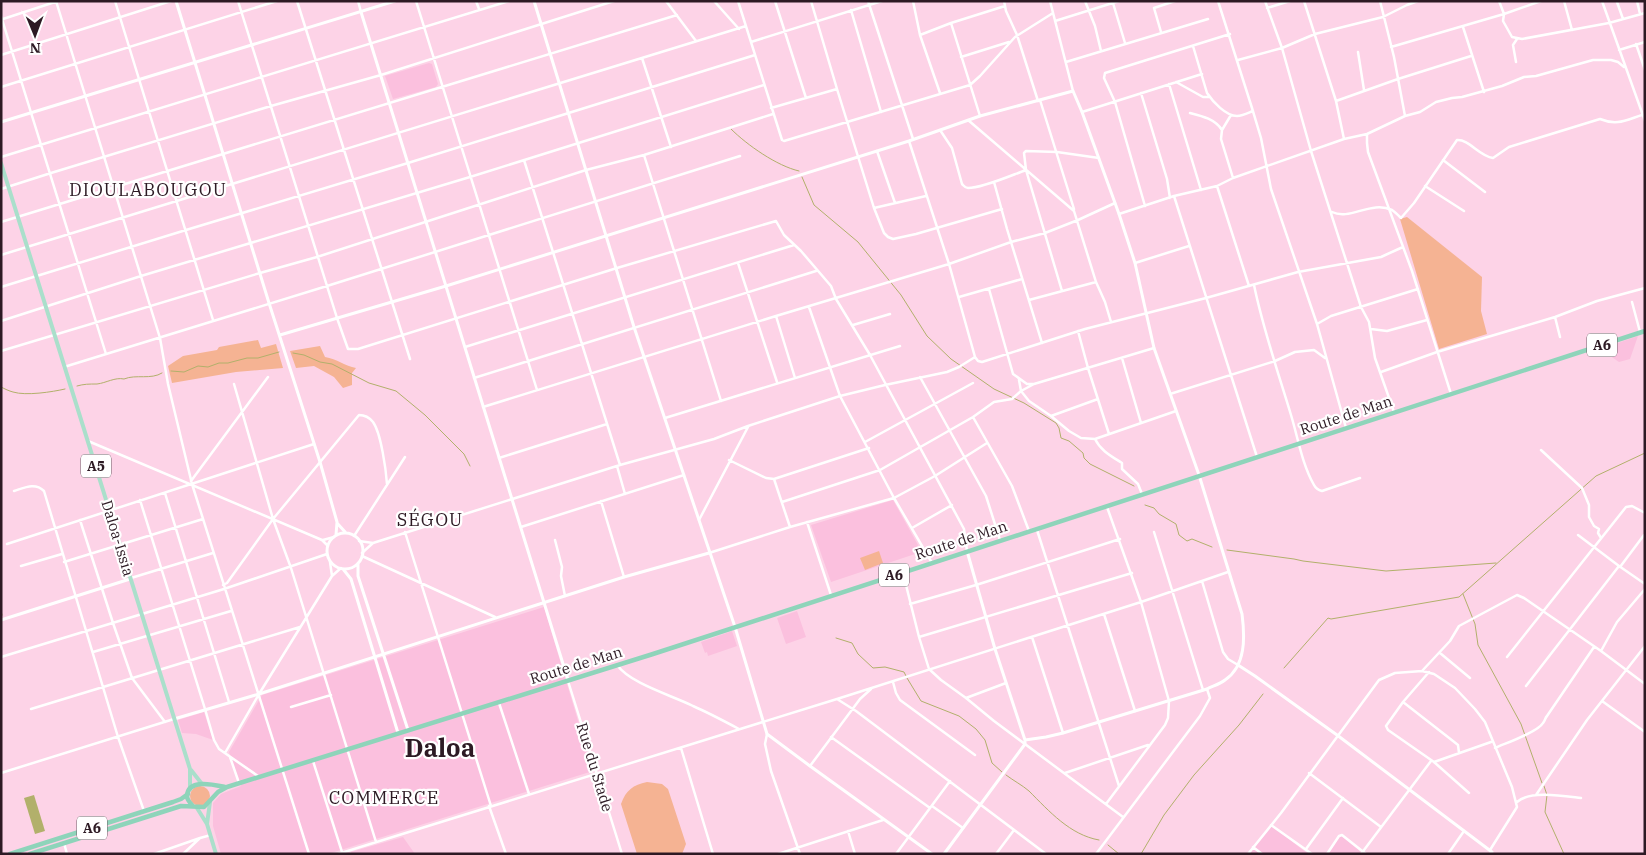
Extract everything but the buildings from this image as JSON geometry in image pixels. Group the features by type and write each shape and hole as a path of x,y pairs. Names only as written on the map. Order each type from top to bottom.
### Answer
{"highway":[{"name":"Route de Man","path":"227,787 617,665 1643,332"},
{"path":"194,785 204,785 210,791 210,801 204,807 196,807 189,801 188,794 194,785"},
{"name":"A6","path":"204,785 227,787"},
{"name":"A6","path":"210,801 218,792 227,787"},
{"name":"A6","path":"10,854 181,799 188,794"},
{"name":"A6","path":"30,854 181,806 196,807"}],"main road":[{"name":"Daloa-Issia","path":"1,163 190,768"},
{"name":"A5","path":"190,768 204,785"},
{"name":"A5","path":"190,768 190,789"},
{"path":"207,824 210,801"},
{"path":"196,807 207,824 216,854"}],"street":[{"path":"115,1 213,320"},
{"path":"1,55 171,1"},
{"path":"176,1 337,522 346,534"},
{"path":"238,1 336,318 348,349 358,349 774,220 777,222 784,234 831,286 836,299 870,355 904,421 966,532 967,551 976,585 1025,742"},
{"path":"1,87 276,1"},
{"path":"297,1 410,359"},
{"path":"358,1 568,680"},
{"path":"1,122 395,1"},
{"path":"416,1 537,390"},
{"path":"476,1 479,10"},
{"path":"1,157 205,93 316,62 509,1"},
{"path":"534,1 634,327 735,627 767,734 766,744 771,771 800,854"},
{"path":"1,190 270,106 381,75 614,1"},
{"path":"666,1 696,41"},
{"path":"714,1 739,29"},
{"path":"738,1 771,108 784,141 970,85 1017,35 1053,13"},
{"path":"775,1 806,98"},
{"path":"811,1 847,123 874,208 884,233 893,239 1002,209"},
{"path":"751,42 869,3 882,1"},
{"path":"913,1 920,34 940,94"},
{"path":"1004,1 1057,152 1096,282 1112,322"},
{"path":"944,854 1025,742 1063,733 1206,690 1226,680 1238,665 1242,653 1244,628 1242,614 1199,475 1154,348 1135,263 1099,158 1073,91 1050,1"},
{"path":"1085,1 1095,26 1101,51"},
{"path":"1161,32 1154,8 1175,1"},
{"path":"1218,1 1253,111 1272,189 1298,272 1317,324 1346,428"},
{"path":"1265,1 1282,48 1311,151 1361,307 1369,322 1375,358 1395,413"},
{"path":"1267,8 1290,1"},
{"path":"1304,1 1336,101 1344,139"},
{"path":"1380,1 1392,47 1405,116"},
{"path":"1238,60 1282,48 1315,34 1383,17 1418,1"},
{"path":"1499,1 1504,14 1505,28 1512,37 1517,39 1609,23 1645,13"},
{"path":"1392,47 1463,27 1541,1"},
{"path":"1564,1 1572,30"},
{"path":"1331,211 1338,215 1371,207 1391,210 1401,218 1455,141 1459,139 1465,141 1485,156 1493,158 1509,147 1600,120 1617,123 1644,118 1624,67 1602,1"},
{"path":"1637,1 1640,14"},
{"path":"106,354 2,18 57,2 160,338 168,384 191,483 308,854"},
{"path":"1056,22 1116,2 1125,43"},
{"path":"1617,2 1622,19"},
{"path":"869,3 902,105 975,357 978,361 982,362 1007,355 1078,331 1298,272 1381,258 1403,247"},
{"path":"920,34 1005,6"},
{"path":"851,10 881,112"},
{"path":"1,222 677,15"},
{"path":"1066,62 1208,19"},
{"path":"951,23 980,116"},
{"path":"1,255 746,26"},
{"path":"1463,27 1484,92"},
{"path":"1146,206 1115,102 1104,78 1105,73 1230,34"},
{"path":"1516,62 1514,46 1517,39"},
{"path":"961,56 1010,42"},
{"path":"1619,50 1645,42"},
{"path":"1636,44 1645,70"},
{"path":"1193,46 1207,93 1218,106 1231,115 1242,116 1253,111"},
{"path":"1358,52 1364,91"},
{"path":"1,287 408,164 755,55"},
{"path":"1336,101 1398,78 1471,56"},
{"path":"642,58 671,147"},
{"path":"1119,214 1174,196 1216,186 1232,178 1344,139 1368,134 1405,116 1420,112 1436,102 1452,98 1462,98 1502,86 1520,78 1536,76 1593,60 1611,60 1618,62 1624,67"},
{"path":"1082,112 1202,74"},
{"path":"1176,82 1203,97 1210,97"},
{"path":"1169,84 1201,190"},
{"path":"1,321 140,276 470,177 764,85"},
{"path":"771,108 837,90"},
{"path":"280,335 446,286 664,218 877,151 980,116 1073,91"},
{"path":"1141,93 1167,179 1170,198"},
{"path":"1,351 317,257 480,206 586,170 671,147 773,114"},
{"path":"1190,114 1204,116 1219,125 1222,130"},
{"path":"1231,115 1222,130 1221,142 1232,178"},
{"path":"968,120 1074,211"},
{"path":"940,130 952,148 962,184 968,188 994,182 1026,170"},
{"path":"1368,134 1368,152 1391,210 1451,394"},
{"path":"877,151 895,203"},
{"path":"1062,291 1026,170 1024,152 1057,152 1099,158"},
{"path":"644,155 721,401"},
{"path":"64,367 740,156"},
{"path":"524,160 607,424 624,494"},
{"path":"1443,160 1484,192"},
{"path":"994,182 1042,343"},
{"path":"1216,186 1250,286"},
{"path":"1425,186 1464,211"},
{"path":"874,208 927,195"},
{"path":"1174,196 1257,457"},
{"path":"484,407 1045,233 1115,203"},
{"path":"465,347 794,245"},
{"path":"1135,263 1189,246"},
{"path":"738,263 777,383"},
{"path":"474,378 816,271"},
{"path":"959,297 1022,278"},
{"path":"1028,300 1096,282"},
{"path":"1254,285 1260,315 1308,472 1316,489 1319,491 1360,478"},
{"path":"989,288 1013,374 1027,384 1034,384"},
{"path":"1381,372 1437,352 1555,317 1597,301 1645,288"},
{"path":"1317,324 1331,316 1418,289"},
{"path":"1632,302 1643,332"},
{"path":"809,307 840,396 894,498 932,562"},
{"path":"853,325 890,314"},
{"path":"776,316 795,378"},
{"path":"1555,317 1560,337"},
{"path":"1370,329 1387,331 1427,320"},
{"path":"1078,331 1109,434"},
{"path":"665,418 900,346"},
{"path":"782,502 880,470 973,417 996,401 1012,399 1021,391 1034,384 1154,348"},
{"path":"1170,394 1275,361 1294,352 1308,350 1318,352 1325,358"},
{"path":"359,540 373,542 618,465 714,439 840,396 947,372 975,357"},
{"path":"1122,358 1141,423"},
{"path":"191,483 268,377"},
{"path":"920,377 986,496 1000,540"},
{"path":"1019,380 1021,391 1029,401 1081,438 1095,439 1176,411"},
{"path":"865,442 973,383"},
{"path":"234,384 273,519 292,568 376,842"},
{"path":"1051,416 1098,399"},
{"path":"224,587 273,519 356,417 362,415 369,418 376,427 384,460 387,484"},
{"path":"973,417 1012,486 1029,531"},
{"path":"499,458 607,424"},
{"path":"699,520 748,426"},
{"path":"1095,439 1098,446 1122,463 1122,469 1138,484 1142,494"},
{"path":"88,441 322,540 328,546"},
{"path":"1,772 259,694 624,577 894,498 935,476 988,443"},
{"path":"7,544 314,444"},
{"path":"729,460 774,480 869,448"},
{"path":"1541,450 1582,488 1589,505 1589,517 1594,526 1599,529 1598,533 1601,538"},
{"path":"354,536 405,457"},
{"path":"520,527 684,475"},
{"path":"774,480 790,528"},
{"path":"14,491 31,486 42,488 118,737 144,811"},
{"path":"165,493 229,702"},
{"path":"140,500 214,740 225,753 259,777"},
{"path":"601,501 624,577"},
{"path":"912,528 952,505"},
{"path":"1106,505 1132,573 1169,701 1168,718 1165,725 1106,804"},
{"path":"1508,657 1626,507 1632,506 1645,513"},
{"path":"64,562 202,519"},
{"path":"80,520 132,678 165,722"},
{"path":"332,576 327,554 328,546 335,536 337,522"},
{"path":"807,522 831,595"},
{"path":"1037,528 1119,786"},
{"path":"405,532 506,854"},
{"path":"1096,854 1200,716 1210,698 1154,532"},
{"path":"322,540 346,534 354,536 359,540 362,547 362,555"},
{"path":"1578,535 1645,584"},
{"path":"1526,686 1644,535"},
{"path":"910,604 1120,539"},
{"path":"555,540 562,567 561,576 565,596"},
{"path":"373,542 358,563 358,576 408,730"},
{"path":"21,566 62,554"},
{"path":"1,620 213,554"},
{"path":"1,657 197,598 224,587 292,568 327,554"},
{"path":"362,555 495,617"},
{"path":"330,562 342,568 354,566 358,563"},
{"path":"225,753 332,576 342,568"},
{"path":"342,568 351,579 398,734"},
{"path":"903,572 910,604 929,669 985,714 1123,817"},
{"path":"338,854 1069,626 1228,572"},
{"path":"919,637 1132,573"},
{"path":"1202,581 1223,652 1228,659 1337,735 1492,852 1520,799 1536,795 1581,798"},
{"path":"1602,651 1618,622 1645,588"},
{"path":"1422,671 1450,641 1458,626 1514,595 1520,595 1602,651 1645,684"},
{"path":"93,652 231,611"},
{"path":"1104,614 1135,711"},
{"path":"31,709 300,627"},
{"path":"1032,637 1063,733"},
{"path":"1536,795 1587,720 1645,646"},
{"path":"1495,748 1525,734 1532,733 1542,725 1594,647"},
{"path":"1440,653 1470,678"},
{"path":"617,665 623,672 637,681 695,706 741,729"},
{"path":"1248,854 1378,680 1395,673 1429,672 1455,688 1475,709 1485,722 1517,803"},
{"path":"1429,672 1403,702 1386,726 1388,730 1433,762 1469,793"},
{"name":"Rue du Stade","path":"568,680 622,854"},
{"path":"892,682 900,700 975,755"},
{"path":"966,698 1006,683"},
{"path":"810,766 860,699 872,688"},
{"path":"291,707 330,695"},
{"path":"837,699 1046,854"},
{"path":"498,702 529,794"},
{"path":"1403,702 1453,740 1458,745 1459,753"},
{"path":"1602,702 1645,732"},
{"path":"767,734 932,854"},
{"path":"832,737 964,828"},
{"path":"1327,854 1339,836 1342,835 1363,853 1433,762 1492,741"},
{"path":"1064,773 1149,745"},
{"path":"681,748 713,854"},
{"path":"230,757 239,782"},
{"path":"313,760 342,852"},
{"path":"1309,773 1381,828"},
{"path":"896,854 950,781"},
{"path":"1306,849 1343,798"},
{"path":"778,854 884,820"},
{"path":"1270,825 1312,854"},
{"path":"996,854 1014,830"},
{"path":"848,831 855,854"},
{"path":"1448,854 1464,831"},
{"path":"154,854 211,835"},
{"path":"61,837 67,854"},
{"path":"183,854 200,838"},
{"path":"1253,846 1262,854"}],"shaded area":[{"path":"429,63 432,64 438,84 436,87 393,99 385,76"},
{"path":"1407,217 1482,277 1481,311 1487,334 1439,349 1400,219"},
{"path":"1638,336 1630,359 1619,362 1600,349"},
{"path":"258,340 261,348 276,344 283,368 236,372 172,383 168,366 183,356"},
{"path":"320,346 325,357 356,368 352,373 352,385 343,388 334,377 314,366 296,368 290,351"},
{"path":"893,500 918,545 915,554 831,582 811,525"},
{"path":"879,551 883,563 865,570 860,558"},
{"path":"544,607 593,771 328,854 221,854 213,826 213,803 221,794 241,786 229,752 262,695"},
{"path":"797,611 806,637 786,644 777,618"},
{"path":"732,631 737,646 708,656 707,652 705,653 701,642"},
{"path":"204,712 213,740 196,734 182,733 178,720"},
{"path":"647,782 662,784 668,789 686,844 682,854 637,854 621,804 625,795 631,789"},
{"path":"200,786 207,789 210,796 207,803 200,806 193,803 190,796 193,789"},
{"path":"34,795 45,831 35,834 24,798"},
{"path":"1271,825 1308,854 1249,854"},
{"path":"1340,835 1361,852 1359,854 1327,854"},
{"path":"403,837 415,854 351,854 351,852"}],"waterway":[{"path":"731,129 745,142 763,154 781,165 799,171"},
{"path":"802,177 814,205 858,242 901,295 927,336 951,359 994,389 1024,403 1056,423 1061,438 1069,441 1083,453 1084,458 1090,464 1134,486"},
{"path":"171,371 184,372 198,366 208,367 219,363 258,358 279,352"},
{"path":"293,353 332,364 369,383 396,391 425,415 464,454 470,466"},
{"path":"77,386 117,379 153,376 162,373"},
{"path":"1,387 25,394 65,389"},
{"path":"1284,668 1328,618 1459,597 1596,476 1645,453"},
{"path":"1145,505 1154,508 1159,514 1176,524 1179,535 1187,541 1192,539 1212,547"},
{"path":"1227,550 1386,571 1496,563"},
{"path":"1463,594 1475,624 1478,645 1521,724 1542,783"},
{"path":"1,611 2,615"},
{"path":"836,638 852,643 858,654 873,668 885,667 904,672 906,676"},
{"path":"907,678 921,701 959,716 976,729 985,740 992,763 1002,772"},
{"path":"1141,854 1164,815 1194,775 1239,725 1263,694"},
{"path":"1006,775 1029,791 1069,828 1099,840"},
{"path":"1544,786 1547,795 1545,812 1564,854"},
{"path":"1108,845 1119,854"}],"district":[{"name":"DIOULABOUGOU","path":"148,189"},
{"name":"SÉGOU","path":"430,519"},
{"name":"Daloa","path":"440,747"},
{"name":"COMMERCE","path":"384,797"}]}
